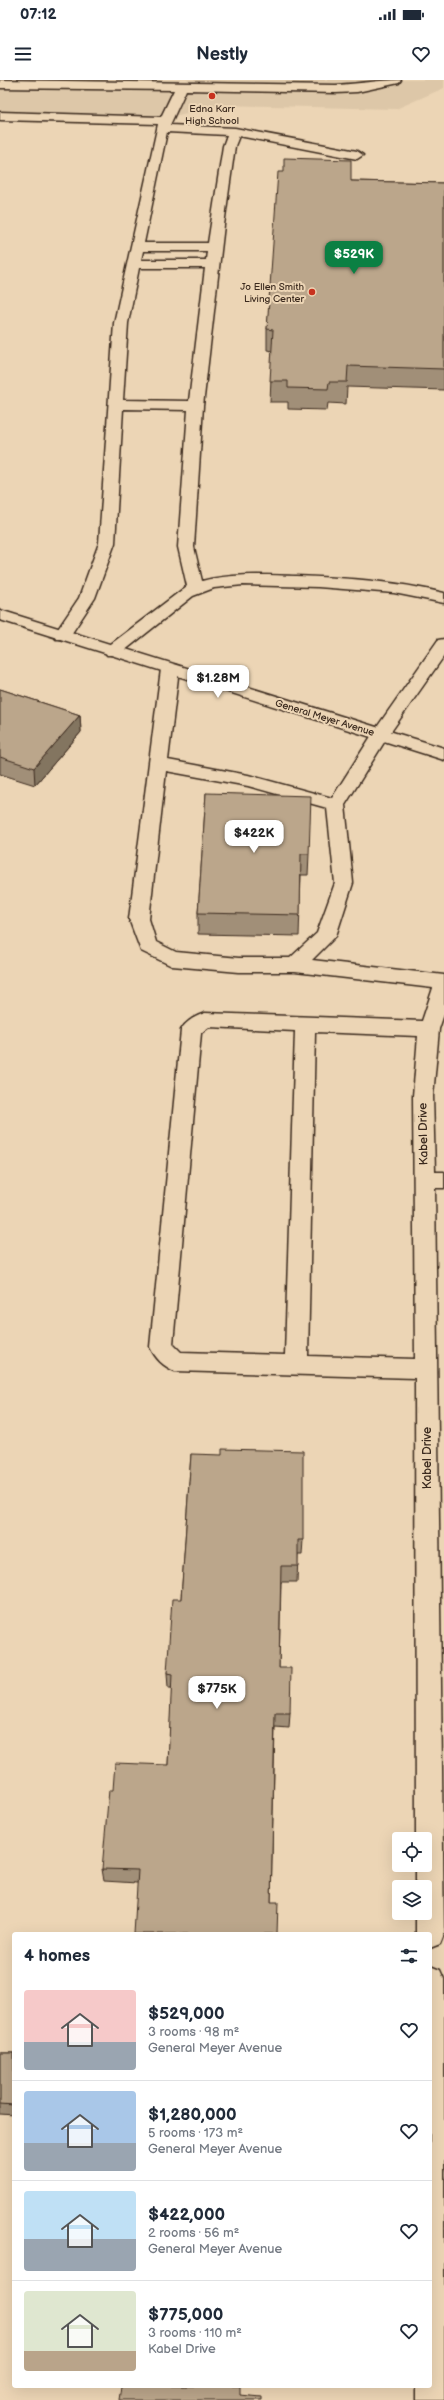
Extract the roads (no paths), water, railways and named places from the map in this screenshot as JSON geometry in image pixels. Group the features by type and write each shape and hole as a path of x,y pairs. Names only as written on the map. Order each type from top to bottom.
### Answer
{"street":[{"path":"0,84 336,89 357,88 396,80"},
{"path":"62,635 87,598 107,543 121,323 164,125 182,86"},
{"path":"0,116 164,125 235,132 357,155"},
{"path":"196,588 186,547 196,406 229,146 235,132"},
{"path":"138,247 215,247"},
{"path":"134,264 213,264"},
{"path":"116,404 196,406"},
{"path":"113,651 196,588 211,583 266,579 402,589 429,593 444,598"},
{"name":"General Meyer Avenue","path":"0,615 444,754"},
{"path":"295,965 326,936 344,883 336,806 381,734 444,644"},
{"path":"170,668 139,919 148,946 172,959 239,965 295,965 444,983"},
{"path":"158,764 211,770 269,784 336,806"},
{"name":"Kabel Drive","path":"430,1932 427,1369 434,1180 423,1096 429,1029 444,983"},
{"path":"427,1369 175,1361 161,1347 191,1030 205,1020 429,1029"},
{"path":"296,1364 305,1024"},
{"path":"432,2388 432,2400"}],"place":[{"name":"Edna Karr High School","path":"212,96"},
{"name":"Jo Ellen Smith Living Center","path":"312,292"}]}
